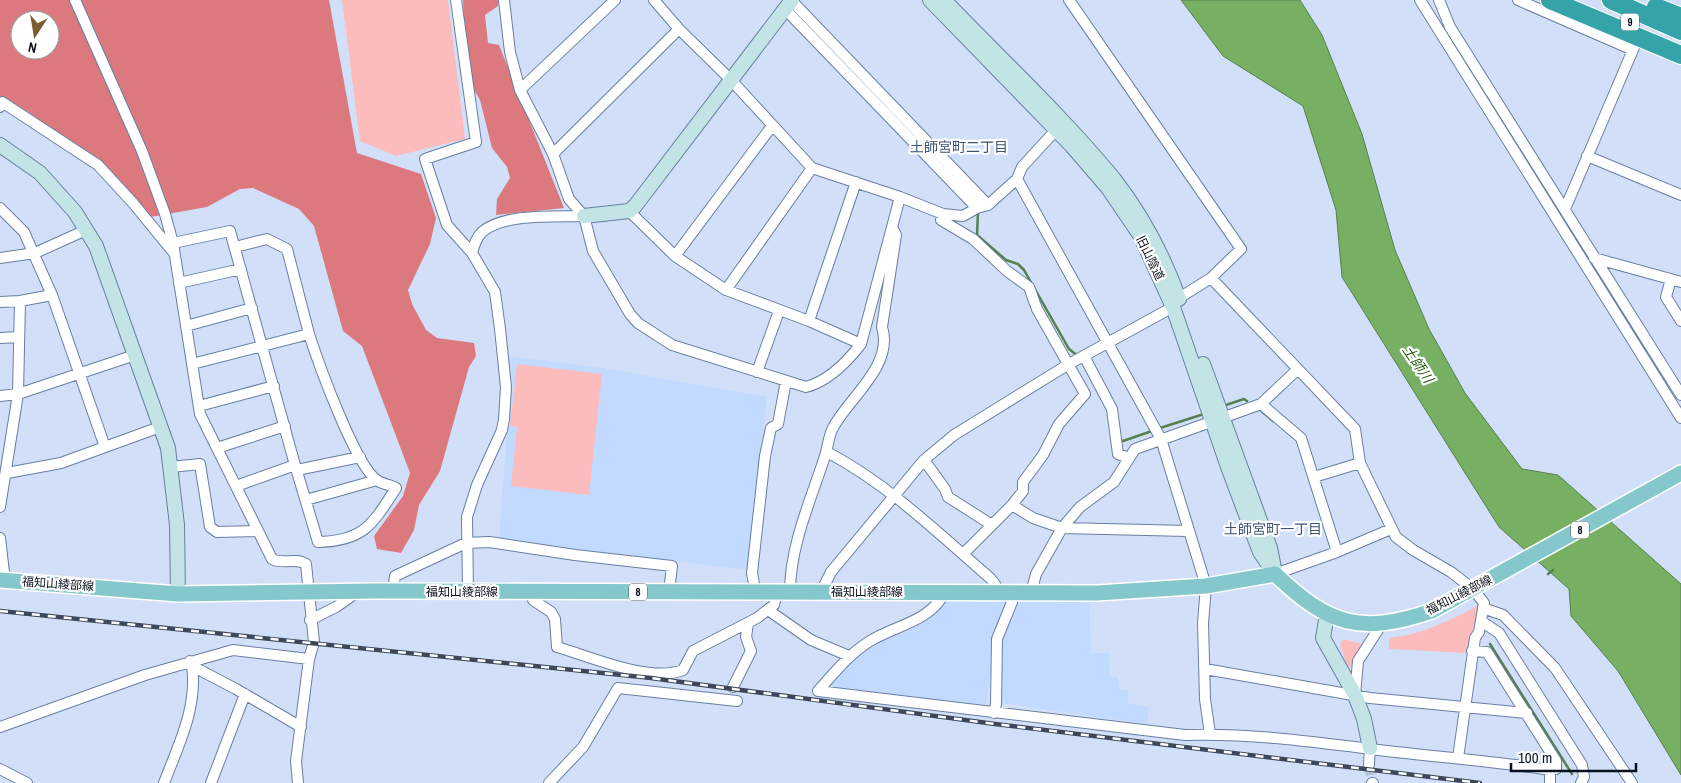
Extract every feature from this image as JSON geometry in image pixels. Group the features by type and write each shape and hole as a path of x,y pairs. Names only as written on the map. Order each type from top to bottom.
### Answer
{"highway":[{"name":"9","path":"1550,0 1636,44 1681,55"},
{"name":"9","path":"1579,0 1681,44"},
{"name":"9","path":"1611,0 1681,31"},
{"name":"9","path":"1639,0 1681,17"}],"main road":[{"name":"福知山綾部線","path":"3,580 178,594 393,592 1097,593 1206,586 1275,574 1293,591 1327,614 1359,624 1381,625 1403,621 1432,611 1681,473"}],"street":[{"path":"75,0 142,151 173,242 200,414 272,559 276,561 300,560 306,564 310,620 314,642 309,659 296,761 298,783"},
{"path":"456,0 476,142 425,159 447,225 472,253 495,292 506,387 502,430 477,485 470,509 466,543 468,593"},
{"path":"520,90 615,0"},
{"path":"654,0 678,28 732,81 812,168 900,197 943,214 963,216 976,208 988,205 1017,179 1022,167 1056,130"},
{"name":"旧山陰道","path":"930,0 1056,130 1108,188 1140,235 1176,303"},
{"path":"944,0 1085,146 1115,180 1152,236 1218,418 1270,548 1275,574 1337,552 1391,529"},
{"path":"821,592 831,572 924,460 954,435 1069,364 1176,303 1211,278 1241,249 1069,0"},
{"path":"1420,0 1681,418"},
{"path":"1428,0 1428,14"},
{"path":"1439,0 1450,27 1681,395"},
{"path":"1518,0 1636,44 1565,209"},
{"path":"506,2 510,52 520,90 553,154 569,199 584,216 593,251 630,314 638,323 672,345 806,387 820,383 851,357 862,344 900,197"},
{"path":"472,253 479,236 496,224 514,219 584,216 629,211 732,81 790,3"},
{"path":"790,3 988,205"},
{"path":"790,3 976,208"},
{"path":"553,154 678,28"},
{"path":"0,107 2,102 98,165 133,202 175,254"},
{"path":"675,256 772,126"},
{"path":"0,145 40,173 75,212 96,246 168,448 178,525 178,594"},
{"path":"1588,156 1681,195"},
{"path":"726,290 812,168"},
{"path":"1017,179 1161,440 1206,586 1203,622 1205,699 1210,734"},
{"path":"809,321 856,182"},
{"path":"0,208 24,232 35,253 52,295 105,447"},
{"path":"629,211 675,256 726,290 809,321 862,344"},
{"path":"943,214 941,220 974,240 1007,271 1029,287 1036,310 1085,394 1059,424 1043,455 1023,482 1023,491 1012,505 963,554"},
{"path":"533,592 533,600 551,612 555,619 557,648 655,674 671,674 683,670 693,651 748,623 774,606 784,592 796,542 833,427 864,388 879,359 885,337 882,327 896,235 892,227"},
{"path":"0,258 35,253 86,230"},
{"path":"173,242 230,231 318,542 336,541 357,536 373,521 396,488 377,480 360,457 320,368 309,334 287,249 268,239 235,247"},
{"path":"1594,258 1678,279 1666,297 1681,320"},
{"path":"179,283 242,269"},
{"path":"1211,278 1355,429 1360,463 1396,537 1413,550 1476,588 1484,604 1479,632 1474,638 1458,758"},
{"path":"0,302 20,301 52,295"},
{"path":"0,507 18,394 20,301"},
{"path":"186,326 252,308"},
{"path":"756,372 779,311"},
{"path":"192,364 309,334"},
{"path":"0,338 19,337"},
{"path":"0,396 18,394 135,355"},
{"path":"1084,356 1112,409 1118,454 1129,458"},
{"path":"994,713 996,704 997,639 1062,528 1080,507 1114,482 1134,449 1261,404 1298,369"},
{"path":"754,584 752,573 766,456 772,428 778,424 786,381"},
{"path":"199,406 274,386"},
{"path":"1261,404 1300,438 1337,552"},
{"path":"217,448 285,426"},
{"path":"6,473 61,463 160,427"},
{"path":"826,452 871,478 894,496 990,578 995,584 994,592"},
{"path":"236,486 296,468 360,457"},
{"path":"924,460 946,489 948,497 992,525"},
{"path":"1314,477 1360,463"},
{"path":"171,468 200,464 210,527 218,532 258,531"},
{"path":"306,500 377,480"},
{"path":"1012,505 1033,518 1062,528 1188,531"},
{"path":"0,538 3,580"},
{"path":"393,592 395,576 466,543 489,542 575,555 672,566 669,592"},
{"path":"945,592 939,604 922,618 899,626 869,642 849,656 818,692 1185,735 1210,734 1297,740 1550,770 1556,768 1556,761 1487,652 1479,632"},
{"path":"310,620 336,607 356,593"},
{"path":"1483,608 1503,615 1555,668 1632,783"},
{"path":"768,610 812,640 849,656"},
{"path":"1327,614 1323,638 1355,695 1364,719 1370,748 1369,765"},
{"path":"1481,621 1499,633 1582,765 1584,777 1582,783"},
{"path":"733,687 751,651 746,637 748,623"},
{"path":"1355,695 1358,661 1381,625"},
{"path":"0,728 233,650 309,659"},
{"path":"1472,651 1487,652"},
{"path":"191,664 301,727"},
{"path":"164,783 188,717 193,694 191,664"},
{"path":"1205,669 1355,695 1526,713"},
{"path":"549,783 583,747 618,688 737,700"},
{"path":"211,783 245,694"},
{"path":"0,769 27,783"},
{"path":"1550,770 1550,783"}],"shaded area":[{"path":"0,0 329,0 357,153 421,174 436,218 430,244 408,290 412,304 426,330 437,338 474,343 476,356 469,367 440,471 419,505 414,530 401,553 377,549 374,536 403,496 410,473 362,346 343,331 314,226 299,209 253,188 240,189 207,207 139,219 100,169 27,111 0,100"},
{"path":"342,0 448,0 465,139 396,156 360,141"},
{"path":"463,0 498,0 498,6 485,15 488,43 499,45 564,208 496,215 497,199 510,178 507,167 492,148 480,100 467,78"},
{"path":"508,356 603,368 767,397 749,570 499,540 508,416"},
{"path":"517,364 602,374 589,495 511,486 517,427 510,426"},
{"path":"945,598 1006,600 995,635 986,706 827,690 826,685 846,656"},
{"path":"1018,599 1089,603 1091,653 1109,653 1110,677 1118,677 1119,690 1128,690 1128,703 1149,707 1147,724 1000,703 1003,642"},
{"path":"1478,606 1468,653 1389,649 1389,638 1413,634"},
{"path":"1343,639 1365,645 1352,667 1347,666 1340,645"}],"water":[{"name":"土師川","path":"1181,0 1300,0 1322,35 1362,134 1395,250 1429,329 1465,393 1522,469 1558,475 1681,584 1681,775 1618,671 1571,616 1569,589 1499,527 1342,277 1336,210 1303,106 1223,56"}],"waterway":[{"path":"978,212 977,235 1006,260 1018,264 1024,270 1069,349 1078,356"},
{"path":"1223,406 1244,399 1247,401"},
{"path":"1258,408 1273,421"},
{"path":"1160,428 1204,414"},
{"path":"1120,440 1123,441 1152,431"},
{"path":"1548,574 1553,570"},
{"path":"1490,644 1572,774"}],"tunnel":[{"path":"1369,765 1372,783"}],"railway":[{"path":"0,611 651,678 995,724 1480,783"}],"district":[{"name":"土師宮町二丁目","path":"959,147"},
{"name":"土師宮町一丁目","path":"1273,529"}]}
